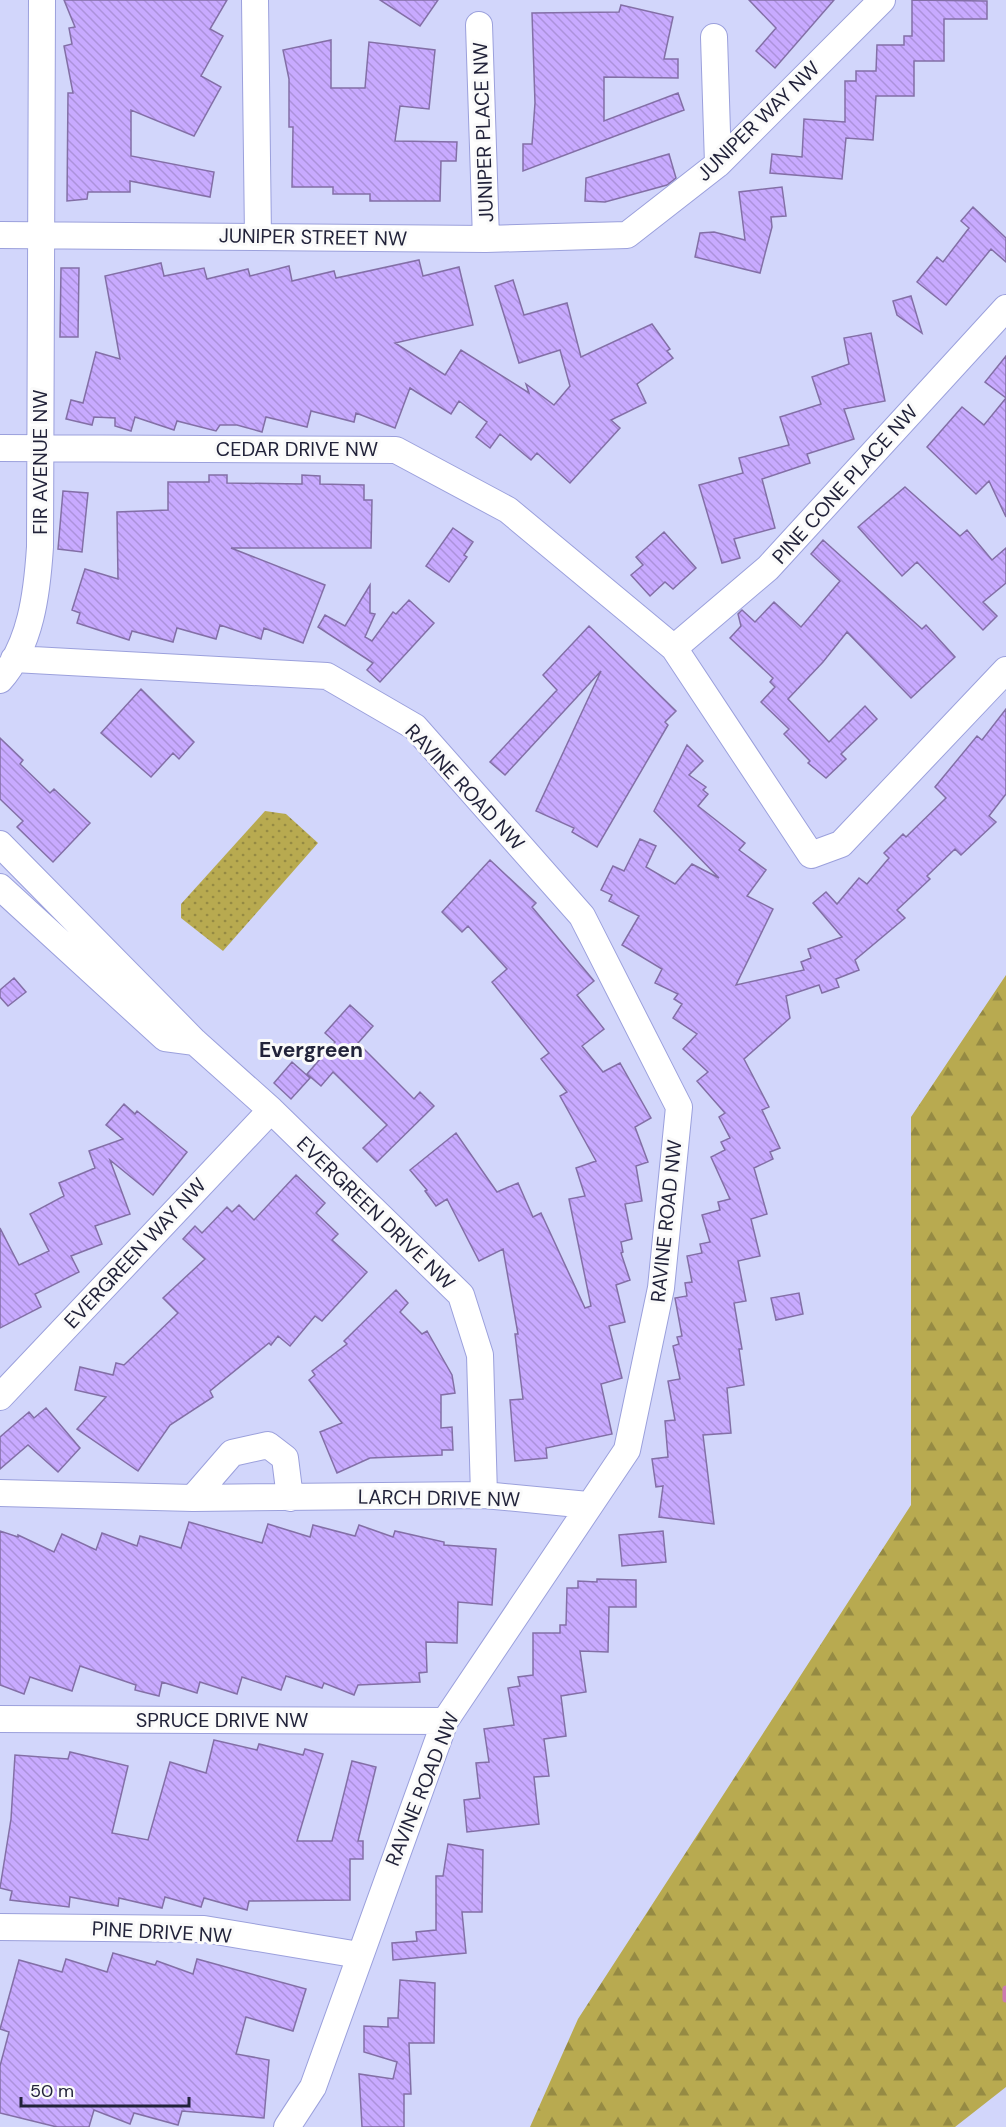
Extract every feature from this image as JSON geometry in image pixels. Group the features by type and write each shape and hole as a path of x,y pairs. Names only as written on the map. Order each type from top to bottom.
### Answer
{"street":[{"name":"FIR AVENUE NW","path":"0,680 14,658 27,628 38,577 42,0"},
{"path":"255,0 258,237"},
{"name":"JUNIPER WAY NW","path":"627,235 718,164 882,0"},
{"name":"JUNIPER PLACE NW","path":"479,25 486,239"},
{"path":"714,37 718,164"},
{"name":"JUNIPER STREET NW","path":"0,235 486,239 627,235"},
{"name":"PINE CONE PLACE NW","path":"674,648 768,568 1006,308"},
{"name":"CEDAR DRIVE NW","path":"0,448 396,450 508,510 674,648 811,855 841,844 1006,670"},
{"name":"RAVINE ROAD NW","path":"14,658 327,676 415,727 582,916 679,1107 661,1288 627,1450 445,1721 358,1954 313,2087 286,2127"},
{"name":"EVERGREEN DRIVE NW","path":"0,844 195,1042 271,1110 461,1295 480,1354 484,1495"},
{"path":"32,874 4,898 165,1038 195,1042"},
{"name":"EVERGREEN WAY NW","path":"0,1397 271,1110"},
{"path":"193,1498 232,1453 268,1445 285,1458 290,1498"},
{"name":"LARCH DRIVE NW","path":"0,1493 193,1498 484,1495 588,1505"},
{"name":"SPRUCE DRIVE NW","path":"0,1719 445,1721"},
{"name":"PINE DRIVE NW","path":"0,1927 204,1929 358,1954"}],"green space":[{"path":"265,811 286,814 318,843 223,951 181,918 181,904"},
{"path":"1006,975 1006,2087 955,2127 530,2127 578,2019 911,1505 911,1117"}],"building":[{"path":"64,0 227,0 210,29 223,36 201,76 221,87 194,136 131,110 131,156 214,172 210,197 130,181 130,192 88,192 87,199 67,201 68,93 73,93 64,46 72,44 69,28 75,27"},
{"path":"380,0 438,0 420,26"},
{"path":"749,0 834,0 775,68 756,51 776,28"},
{"path":"912,0 987,1 987,19 944,19 944,61 914,61 914,96 876,96 873,140 846,138 842,179 770,173 772,154 802,157 804,119 845,122 845,81 856,81 856,71 876,71 877,45 904,45 904,36 912,36"},
{"path":"621,5 673,17 664,59 678,59 678,78 604,77 604,121 678,93 684,110 523,171 523,144 532,144 535,103 532,13 619,12"},
{"path":"331,40 331,88 365,88 369,42 435,50 429,109 400,106 395,141 457,142 456,161 441,161 440,201 370,201 370,194 333,194 333,187 292,187 293,127 289,127 289,79 283,50"},
{"path":"669,154 676,178 667,185 605,202 585,201 586,178"},
{"path":"782,187 786,216 771,217 772,227 760,273 695,257 700,233 714,232 745,240 739,192"},
{"path":"973,207 1006,238 1006,262 991,249 946,305 917,282 937,257 943,262 969,228 961,221"},
{"path":"419,260 423,276 459,267 473,325 395,343 445,375 461,350 529,393 526,384 554,405 570,386 560,350 519,363 495,286 513,280 524,315 567,303 581,357 652,324 670,349 667,351 673,358 637,384 646,403 611,420 620,428 570,483 537,453 531,460 500,434 490,448 476,437 487,422 459,401 451,414 410,388 395,428 356,413 354,422 311,411 307,427 266,417 262,432 237,425 220,425 216,431 177,421 174,430 135,417 131,431 115,426 115,418 94,417 92,425 66,419 71,400 83,403 96,352 120,359 105,276 161,263 164,276 204,268 207,279 248,269 250,276 289,266 292,281 334,271 336,278"},
{"path":"61,268 79,268 78,337 60,337"},
{"path":"911,296 922,333 897,315 893,301"},
{"path":"871,333 885,401 844,409 854,439 807,454 810,463 762,479 775,528 734,539 740,558 722,563 699,485 743,473 739,458 789,445 780,417 821,404 812,377 849,364 844,338"},
{"path":"1006,356 1006,398 985,382"},
{"path":"1006,398 1006,517 989,481 976,494 927,447 962,407 984,425"},
{"path":"209,475 227,475 227,483 302,484 302,475 320,476 320,484 364,485 364,500 372,500 371,548 231,548 325,585 303,643 264,628 261,639 220,625 216,639 177,628 173,642 132,631 129,640 77,623 80,613 72,610 85,569 118,579 117,512 168,510 168,482 209,482"},
{"path":"905,487 960,536 967,530 992,560 1006,548 1006,583 983,602 997,616 983,630 917,562 902,576 858,527"},
{"path":"63,491 88,493 82,552 58,549"},
{"path":"453,528 473,542 464,555 467,557 449,582 426,566"},
{"path":"664,532 696,568 673,589 665,582 650,596 631,575 643,565 636,557"},
{"path":"823,540 922,629 926,625 955,657 911,698 847,632 823,662 788,699 829,742 865,706 877,719 841,754 846,759 826,778 808,763 810,761 784,734 789,729 761,702 775,687 770,682 773,678 730,638 741,626 738,614 742,610 755,622 774,602 801,627 840,581 811,554"},
{"path":"370,585 370,613 375,614 365,637 372,641 393,612 396,614 409,600 434,623 380,682 367,670 373,663 318,627 325,615 345,626"},
{"path":"589,626 676,711 665,722 668,725 597,847 572,832 574,828 536,811 601,671 505,775 490,762 557,690 543,675"},
{"path":"141,689 194,742 179,759 173,753 151,777 101,733"},
{"path":"1006,709 1006,794 989,816 996,822 961,855 955,849 927,876 930,879 897,910 905,918 855,960 859,970 836,979 839,987 822,993 819,985 786,996 790,1018 744,1059 769,1107 762,1110 780,1148 770,1152 773,1159 754,1168 767,1214 751,1219 760,1256 738,1261 746,1301 734,1303 742,1349 739,1349 744,1385 727,1388 731,1433 703,1435 714,1524 659,1517 663,1486 656,1487 652,1459 668,1457 665,1421 675,1420 668,1381 680,1379 673,1346 679,1344 677,1337 682,1336 675,1298 687,1296 685,1283 692,1282 687,1256 702,1253 700,1244 710,1242 702,1215 720,1210 718,1202 730,1199 711,1157 725,1150 721,1142 730,1138 719,1117 725,1113 697,1081 708,1072 683,1049 697,1034 673,1018 682,1004 674,999 678,994 655,983 662,969 622,945 639,916 609,901 612,895 601,890 613,866 624,871 640,839 656,846 646,867 675,884 692,864 719,878 654,811 687,745 703,761 689,775 706,787 703,790 708,794 698,806 745,843 739,850 766,870 747,896 773,909 736,985 804,970 801,962 811,958 808,949 842,937 813,903 826,892 837,904 859,878 867,884 889,858 884,853 903,834 906,837 946,798 935,787 977,736 982,740"},
{"path":"0,738 23,760 20,764 50,793 54,789 90,823 53,862 17,827 23,821 0,799"},
{"path":"490,860 536,903 532,907 594,981 577,995 604,1029 582,1046 603,1072 620,1063 651,1118 635,1127 648,1162 636,1166 642,1201 625,1204 632,1239 621,1242 623,1252 621,1253 630,1280 616,1285 625,1322 609,1326 622,1378 601,1384 612,1434 546,1448 547,1458 515,1461 510,1400 523,1399 515,1334 518,1334 503,1249 479,1261 447,1199 436,1206 425,1191 427,1190 410,1170 456,1133 497,1192 518,1183 533,1217 541,1213 585,1308 591,1306 569,1199 585,1196 576,1168 596,1161 560,1096 567,1092 541,1059 549,1053 492,982 507,969 468,926 462,932 442,912"},
{"path":"14,978 26,992 8,1006 0,997 0,990"},
{"path":"350,1005 373,1026 358,1043 414,1099 420,1092 434,1106 377,1162 363,1148 387,1125 333,1072 321,1086 307,1074 335,1042 325,1033"},
{"path":"292,1062 310,1078 291,1099 274,1083"},
{"path":"124,1104 135,1114 137,1111 187,1152 153,1195 110,1160 130,1214 95,1226 102,1244 71,1256 79,1272 35,1294 41,1307 0,1328 0,1228 19,1265 49,1251 30,1214 64,1196 59,1183 95,1168 89,1151 123,1139 106,1125"},
{"path":"296,1175 325,1203 316,1213 338,1234 332,1240 367,1272 322,1321 315,1316 290,1346 278,1336 271,1345 269,1343 210,1391 213,1397 170,1425 138,1471 77,1429 106,1397 75,1390 80,1367 113,1375 116,1363 124,1365 178,1313 163,1298 205,1259 183,1239 195,1226 202,1233 227,1207 232,1212 239,1205 254,1220"},
{"path":"396,1290 408,1303 400,1312 422,1334 427,1331 452,1375 455,1393 441,1395 441,1428 452,1427 453,1450 442,1450 442,1455 370,1458 337,1473 320,1432 342,1423 309,1380 315,1375 312,1371 347,1344 344,1341"},
{"path":"799,1293 803,1314 776,1320 771,1298"},
{"path":"46,1408 80,1448 58,1472 28,1445 0,1469 0,1437 29,1412 34,1418"},
{"path":"189,1522 262,1543 268,1524 310,1537 313,1525 355,1536 359,1525 393,1537 395,1531 444,1542 444,1545 496,1549 492,1605 458,1602 457,1643 426,1642 427,1672 419,1673 420,1682 358,1685 354,1695 324,1683 322,1688 286,1676 281,1690 242,1677 237,1694 200,1682 197,1693 162,1682 159,1696 135,1690 136,1685 80,1666 72,1691 30,1677 24,1694 0,1685 0,1531 18,1537 18,1535 54,1552 62,1534 96,1550 102,1533 137,1546 140,1536 181,1548"},
{"path":"663,1531 666,1562 622,1566 619,1535"},
{"path":"597,1579 636,1580 636,1607 609,1607 608,1652 580,1651 586,1692 561,1696 566,1736 544,1739 549,1776 534,1777 539,1824 467,1832 464,1800 480,1798 476,1763 489,1762 484,1729 514,1725 508,1688 520,1686 518,1677 533,1675 533,1633 560,1633 560,1625 566,1625 567,1588 578,1588 578,1581 597,1582"},
{"path":"214,1740 257,1750 259,1744 303,1755 305,1749 323,1754 297,1841 332,1841 352,1761 376,1767 358,1841 363,1841 363,1859 350,1859 350,1900 249,1901 247,1910 204,1898 201,1907 165,1897 162,1908 119,1898 118,1906 70,1897 69,1907 10,1900 12,1891 0,1888 11,1819 15,1755 68,1759 70,1752 128,1766 112,1833 148,1840 170,1762 206,1773"},
{"path":"448,1844 483,1850 482,1912 462,1912 466,1953 393,1960 392,1943 417,1941 416,1932 436,1930 436,1876 443,1876"},
{"path":"113,1953 155,1965 157,1961 193,1974 197,1959 306,1989 293,2031 246,2017 236,2054 269,2060 264,2118 182,2111 178,2125 134,2113 130,2124 94,2110 89,2127 57,2127 0,2113 0,2066 9,2032 0,2029 19,1960 62,1972 66,1959 107,1972"},
{"path":"400,1980 435,1983 434,2043 409,2043 411,2094 404,2094 404,2127 362,2127 359,2074 393,2079 397,2062 364,2052 364,2026 388,2027 388,2018 398,2018"}],"waterway":[{"path":"1006,1989 1006,1999"}],"district":[{"name":"Evergreen","path":"311,1050"}]}
